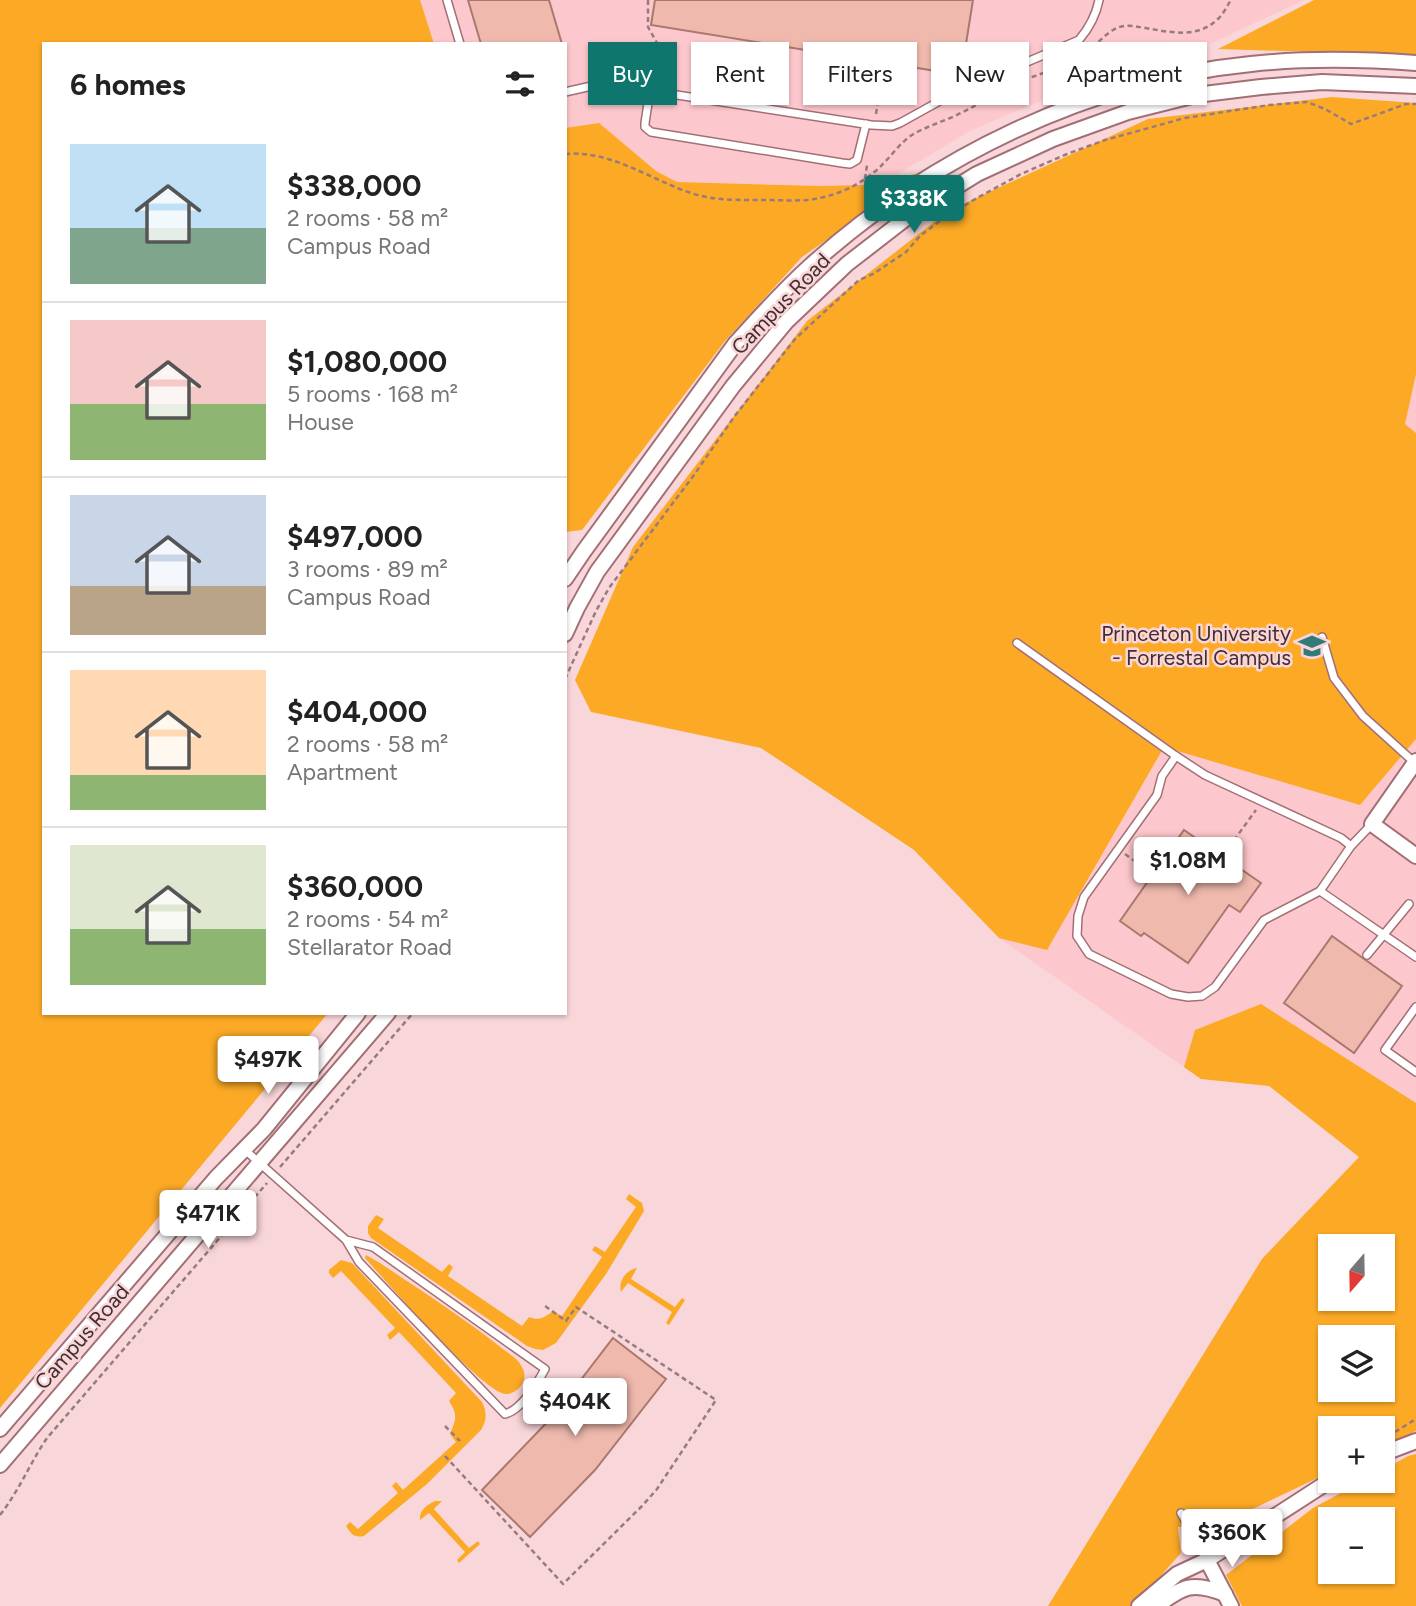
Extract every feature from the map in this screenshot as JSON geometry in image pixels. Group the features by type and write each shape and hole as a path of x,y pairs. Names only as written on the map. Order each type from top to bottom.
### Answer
{"street":[{"name":"Campus Road","path":"567,576 735,344 761,315 809,267 860,225 923,180 976,148 1044,117 1104,95 1152,82 1203,71 1298,60 1370,59 1416,63"},
{"name":"Campus Road","path":"567,630 597,572 733,386 786,322 847,264 909,216 977,174 1053,139 1139,110 1196,95 1322,82 1416,86"},
{"path":"1415,762 1372,824 1416,856"},
{"name":"Campus Road","path":"0,1429 216,1178 264,1129 356,1015"},
{"name":"Campus Road","path":"0,1465 386,1015"},
{"path":"1395,1449 1416,1441"},
{"path":"1139,1606 1177,1574 1208,1560 1318,1488"},
{"path":"1208,1560 1228,1600"},
{"path":"1157,1606 1175,1592 1187,1587 1200,1586 1228,1600"}],"lane":[{"path":"447,0 459,42"},
{"path":"677,94 892,126 956,92 1079,40 1094,18 1099,0"},
{"path":"567,92 588,87"},
{"path":"648,105 645,127 651,132 850,164 857,160 866,124"},
{"path":"1322,637 1334,678 1363,716 1415,762"},
{"path":"1017,643 1205,775 1341,838 1351,846"},
{"path":"1176,756 1162,776 1157,794 1084,897 1078,916 1077,936 1089,954 1171,993 1188,997 1202,996 1214,987 1264,920 1320,891 1351,846 1372,824"},
{"path":"1320,891 1416,957"},
{"path":"1367,955 1409,904"},
{"path":"1416,1007 1385,1050 1416,1072"},
{"path":"244,1149 346,1240 359,1262 505,1414 513,1412 538,1382 545,1369 373,1247 346,1240"},
{"path":"1181,1513 1208,1560"}],"path":[{"path":"648,0 648,27 656,42"},
{"path":"567,675 609,588 734,417 795,339 859,280 906,252 920,236 941,220 1021,174 1067,154 1185,118 1269,105 1307,103 1325,109 1351,124 1406,104 1416,104"},
{"path":"1224,854 1262,802"},
{"path":"1118,849 1151,873"},
{"path":"0,1515 12,1500 47,1438 411,1015"},
{"path":"445,1457 563,1584 657,1489 716,1399 576,1307 566,1321 545,1306"},
{"path":"1395,1432 1416,1419"},
{"path":"445,1426 460,1441"}],"shaded area":[{"path":"0,0 420,0 433,42 42,42 42,1015 326,1015 0,1408"},
{"path":"406,0 1304,0 1207,45 1207,42 1043,42 1043,100 970,131 816,223 567,173 567,42 426,42"},
{"path":"1314,0 1416,0 1416,55 1218,49"},
{"path":"1332,97 1416,103 1416,374 1405,424 1416,433 1416,739 1360,805 1164,747 1047,950 999,938 914,850 761,748 591,712 575,680 633,547 807,321 948,211 1148,119"},
{"path":"599,123 656,171 677,182 865,185 924,172 802,257 725,341 582,530 567,532 567,128"},
{"name":"Princeton University - Forrestal Campus","path":"1416,354 1416,1137 1245,1017 1201,1079 999,938"},
{"path":"1261,1004 1416,1103 1416,1431 1395,1441 1395,1416 1318,1416 1318,1478 1217,1526 1178,1527 1181,1553 1134,1606 1048,1606 1262,1259 1359,1157 1269,1086 1201,1079 1184,1067 1195,1030"},
{"path":"629,1194 642,1203 644,1211 606,1274 556,1343 543,1350 527,1346 371,1238 368,1233 368,1226 376,1215 384,1219 378,1228 442,1272 449,1264 453,1267 448,1276 522,1326 529,1317 541,1318 553,1311 562,1316 602,1257 592,1250 595,1246 605,1252 636,1207 626,1199"},
{"path":"366,1255 515,1358 524,1372 520,1387 506,1394 477,1376 412,1310 365,1258"},
{"path":"341,1260 352,1263 482,1402 485,1413 481,1430 427,1484 364,1536 353,1535 346,1526 350,1522 358,1529 398,1493 392,1486 396,1482 403,1490 456,1442 450,1434 455,1417 449,1401 456,1393 399,1332 390,1340 387,1335 395,1328 341,1271 333,1278 329,1270"},
{"path":"637,1268 631,1279 675,1307 682,1298 685,1300 669,1325 666,1323 672,1312 628,1283 621,1292 624,1277"},
{"path":"1416,1454 1416,1606 1242,1606 1226,1575 1313,1508 1341,1493 1395,1493 1395,1463"},
{"path":"435,1501 442,1501 434,1509 469,1548 478,1541 480,1544 459,1563 457,1560 465,1552 429,1513 420,1520 422,1511"}],"building":[{"path":"468,0 549,0 561,42 480,42"},
{"path":"655,0 973,0 966,42 931,42 931,70 917,68 917,42 803,42 803,50 789,47 789,42 756,42 651,25"},
{"path":"1184,830 1261,883 1240,912 1229,905 1188,963 1144,933 1141,936 1120,921"},
{"path":"1332,936 1402,986 1354,1053 1284,1003"},
{"path":"613,1338 666,1379 595,1470 530,1537 482,1490 553,1416"}],"place":[{"name":"Princeton University - Forrestal Campus","path":"1312,646"}]}
